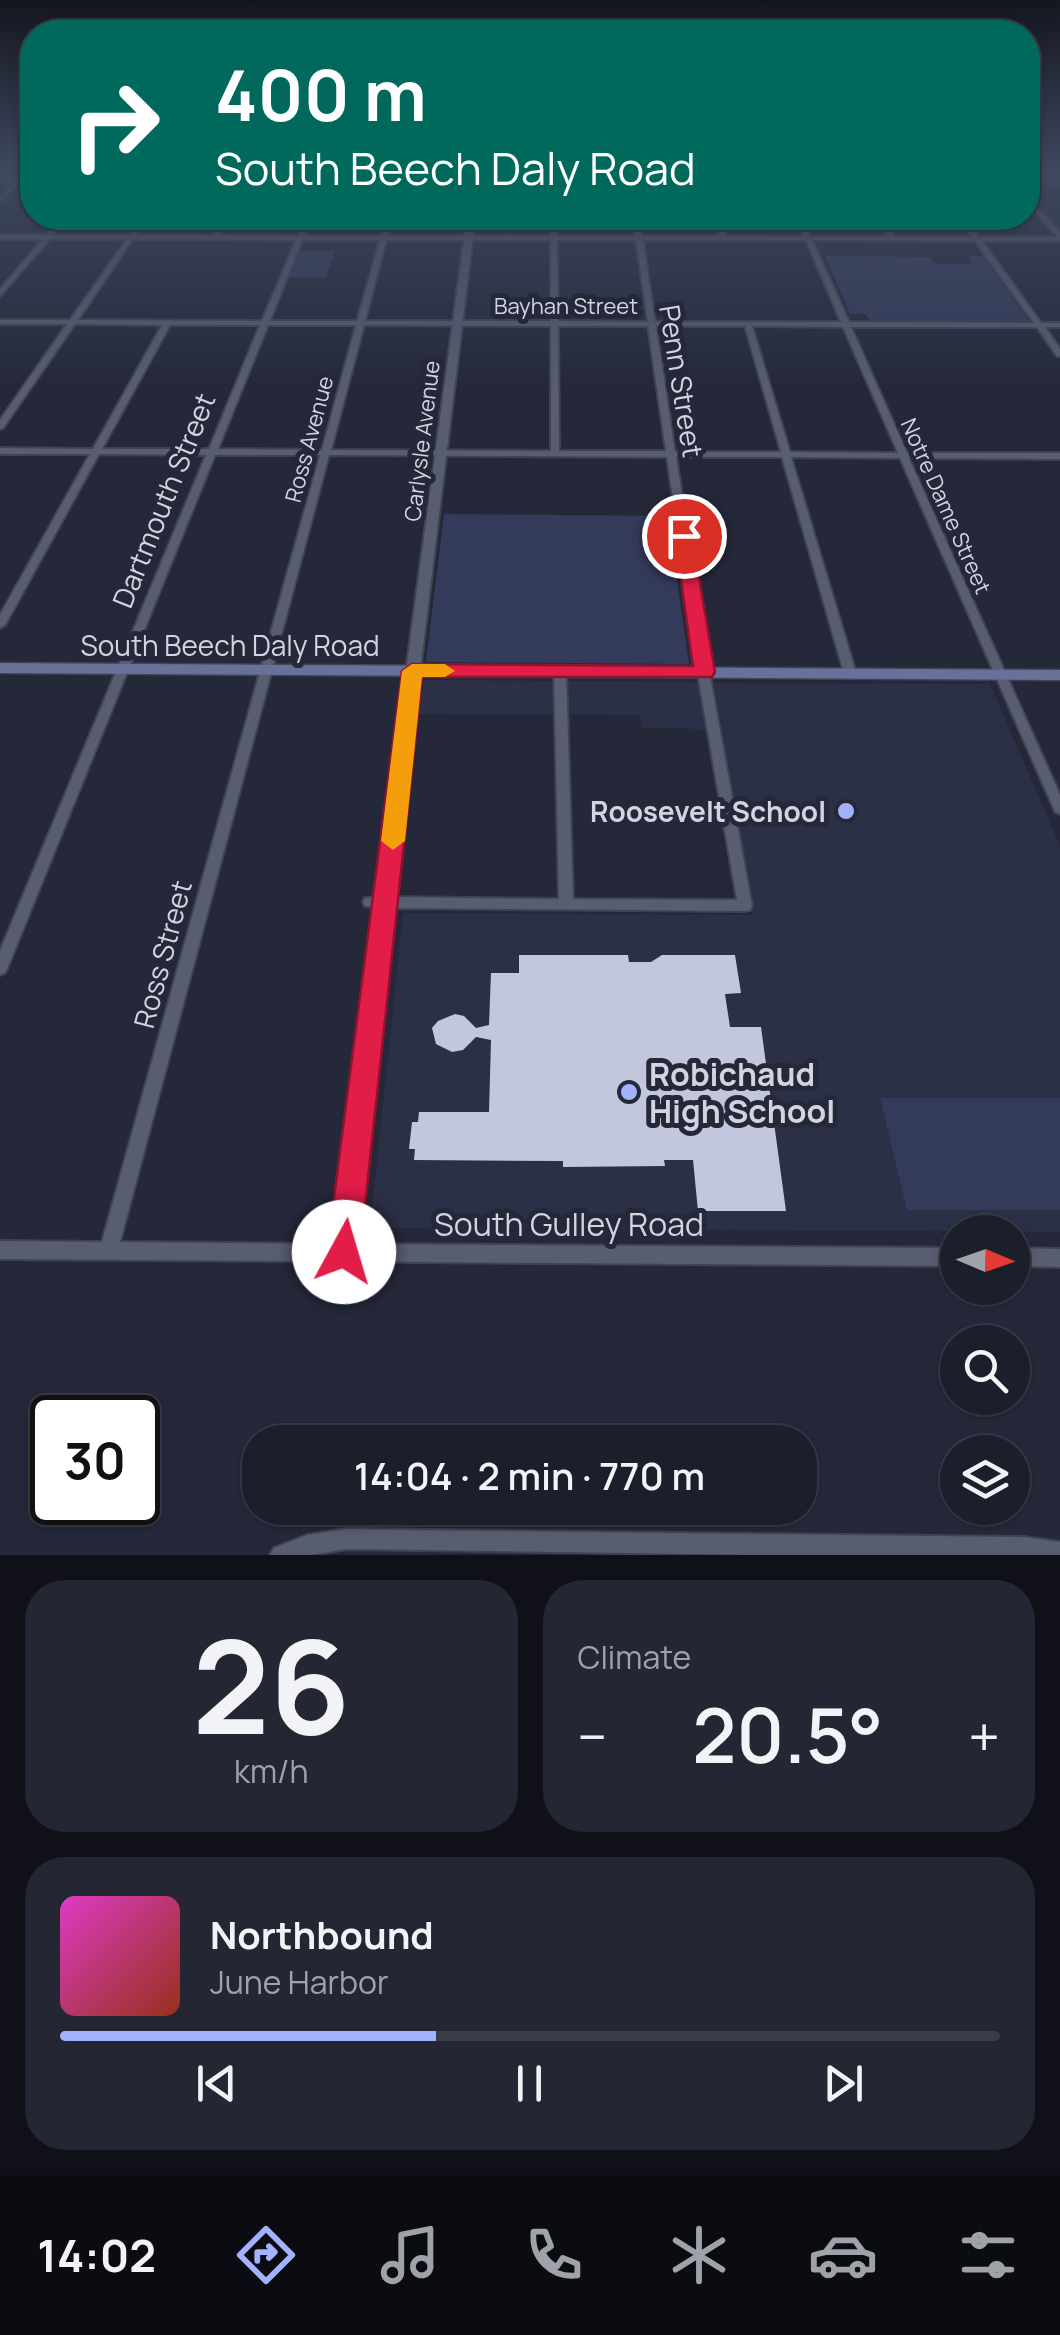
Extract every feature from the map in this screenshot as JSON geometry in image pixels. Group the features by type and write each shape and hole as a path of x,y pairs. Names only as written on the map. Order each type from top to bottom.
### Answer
{"main road":[{"name":"South Beech Daly Road","path":"0,668 1060,675"}],"street":[{"path":"0,294 42,244"},
{"path":"0,426 127,244"},
{"name":"Dartmouth Street","path":"0,970 297,244"},
{"name":"Ross Avenue","path":"264,670 381,244"},
{"name":"Carlysle Avenue","path":"412,671 467,244"},
{"path":"554,244 556,453"},
{"name":"Penn Street","path":"566,904 745,906 704,672 639,244"},
{"name":"Notre Dame Street","path":"810,244 1060,809"},
{"path":"981,244 1060,354"},
{"name":"Bayhan Street","path":"0,322 1060,325"},
{"path":"0,625 167,323"},
{"path":"748,324 850,674"},
{"path":"0,452 1060,456"},
{"name":"Ross Street","path":"109,1250 208,900 264,670"},
{"path":"344,1252 378,902 412,671"},
{"path":"378,902 566,904 560,672"},
{"name":"South Gulley Road","path":"0,1250 940,1257"},
{"path":"1030,1257 1060,1258"},
{"path":"281,1555 307,1544 348,1539 1024,1548 1060,1554"}],"shaded area":[{"path":"298,251 335,251 326,277 287,277"},
{"path":"825,256 930,257 936,264 973,264 969,256 983,256 1030,322 870,322 866,314 850,314"},
{"path":"444,514 668,516 689,664 426,662"},
{"path":"425,680 697,682 709,729 642,728 639,715 417,714"},
{"path":"714,683 990,684 1060,846 1060,1232 1030,1232 1030,1215 940,1215 940,1231 370,1228 403,913 753,915"},
{"path":"880,1098 1060,1098 1060,1210 907,1210"}],"building":[{"name":"Robichaud High School","path":"519,955 628,955 629,962 651,962 662,955 735,955 741,993 725,994 730,1027 761,1027 786,1211 698,1211 693,1160 664,1160 665,1166 563,1167 563,1161 414,1160 415,1149 409,1149 412,1122 418,1122 419,1112 489,1112 491,1040 476,1037 463,1050 452,1052 436,1044 432,1028 455,1014 464,1016 476,1028 489,1025 491,973 519,973"}],"slow traffic":[{"path":"393,841 412,671 445,671"}],"place":[{"name":"Roosevelt School","path":"846,811"},
{"name":"Robichaud High School","path":"629,1092"}],"route":[{"path":"344,1252 412,671 704,672 684,536"}]}
